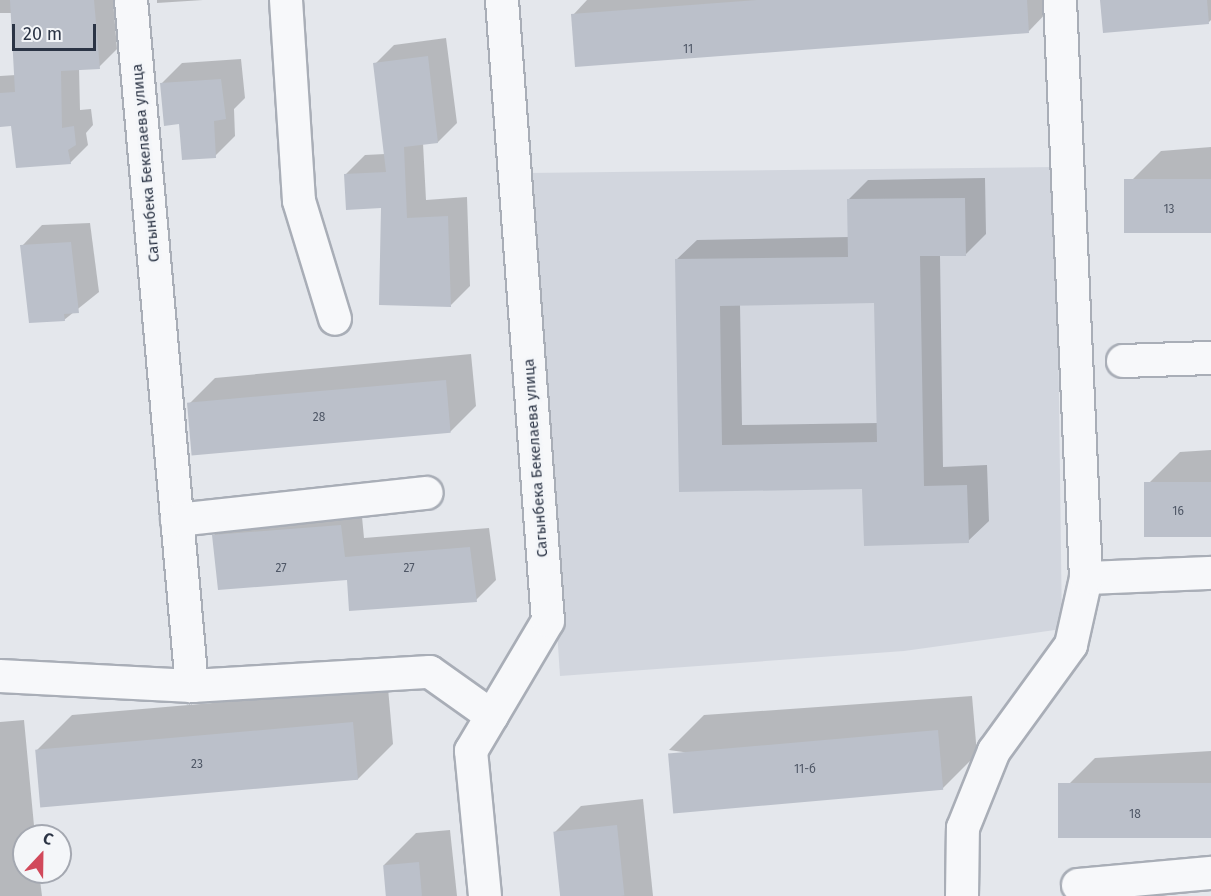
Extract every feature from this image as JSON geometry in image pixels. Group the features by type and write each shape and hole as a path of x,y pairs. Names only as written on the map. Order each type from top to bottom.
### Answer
{"street":[{"name":"Сагынбека Бекелаева улица","path":"131,0 192,686"},
{"path":"286,0 300,201 335,319"},
{"name":"Сагынбека Бекелаева улица","path":"485,896 471,751 548,621 502,0"},
{"path":"962,896 963,828 994,751 1071,645 1086,578 1060,0"},
{"path":"1124,361 1211,358"},
{"path":"177,520 427,493"},
{"path":"1086,578 1211,573"},
{"path":"0,676 192,686 430,672 492,716"},
{"path":"1078,885 1211,873"}],"shaded area":[{"path":"1056,167 1062,629 904,651 560,676 527,173"}],"building":[{"path":"10,0 94,0 100,69 61,71 62,128 74,126 76,145 68,150 71,164 16,168 11,126 0,127 0,93 15,92"},
{"path":"757,0 1027,0 1029,33 575,67 571,14"},
{"path":"1100,0 1207,0 1209,24 1103,33"},
{"path":"428,56 438,143 404,147 407,218 448,216 451,307 379,305 381,208 346,210 344,174 386,172 373,63"},
{"path":"221,79 226,119 214,121 216,158 182,160 179,124 164,126 160,83"},
{"path":"1124,179 1211,179 1211,233 1124,233"},
{"path":"965,198 966,256 920,256 924,486 967,485 969,543 864,546 862,489 679,492 675,259 848,257 847,199","holes":["874,303 877,442 722,445 720,306"]},
{"path":"71,242 79,313 64,314 65,321 29,323 20,245"},
{"path":"446,380 451,433 192,455 187,403"},
{"path":"1144,482 1211,482 1211,537 1144,537"},
{"path":"341,525 345,557 470,547 477,602 349,611 347,580 218,590 212,535"},
{"path":"353,722 358,780 40,808 35,750"},
{"path":"938,730 943,790 673,813 668,754"},
{"path":"1058,783 1211,783 1211,838 1058,838"},
{"path":"617,825 624,896 560,896 553,832"},
{"path":"419,862 422,896 386,896 383,865"}]}
